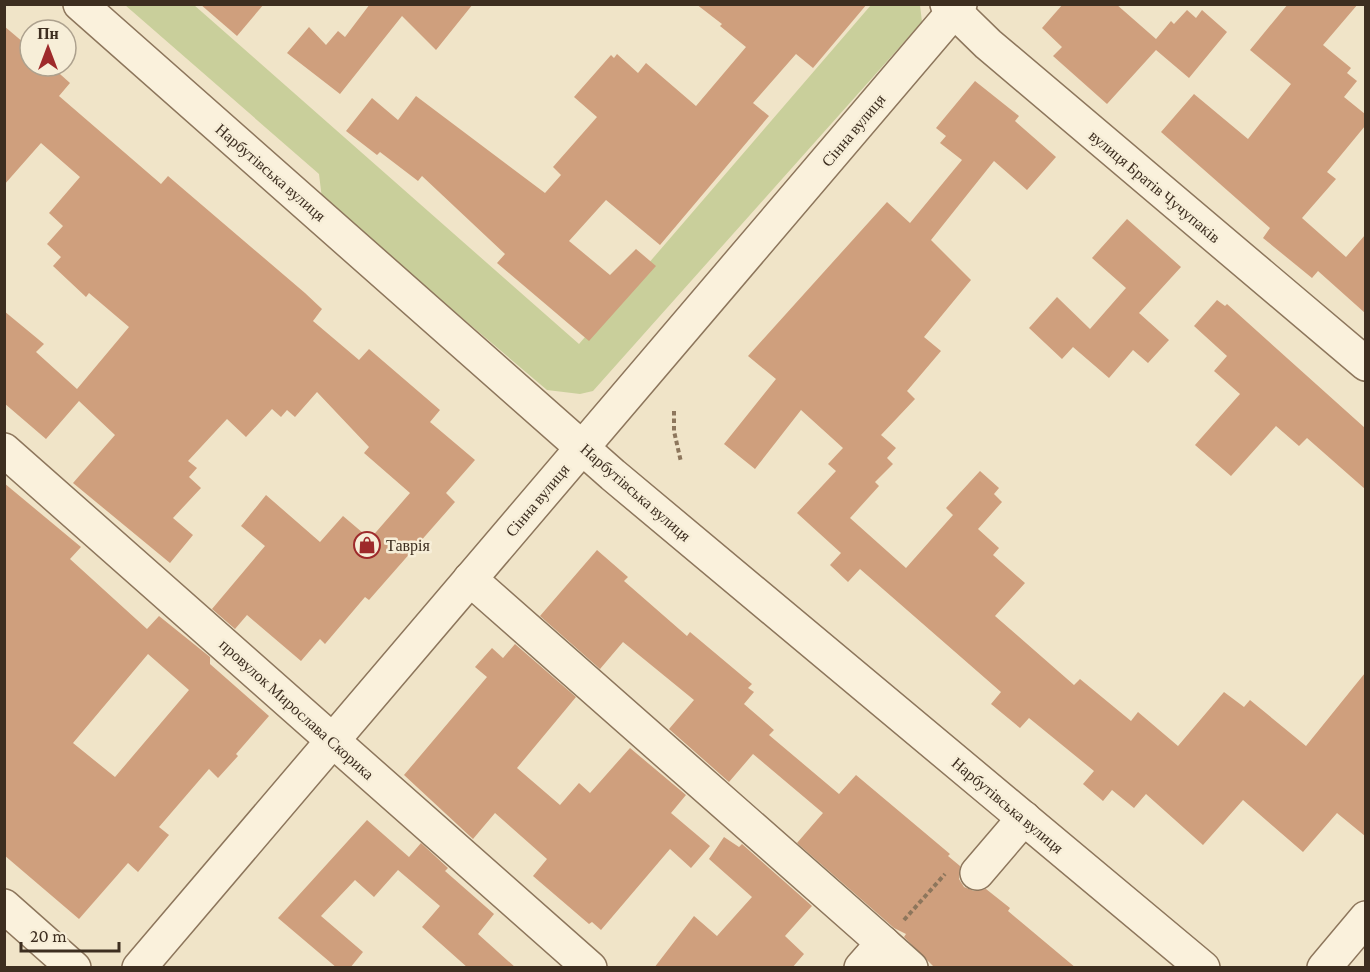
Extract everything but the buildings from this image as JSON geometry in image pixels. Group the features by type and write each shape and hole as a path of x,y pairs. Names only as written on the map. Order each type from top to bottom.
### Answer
{"street":[{"name":"Нарбутівська вулиця","path":"80,4 584,446 613,475 1203,968"},
{"name":"Сінна вулиця","path":"139,968 584,446 953,7"},
{"name":"вулиця Братів Чучупаків","path":"953,7 988,44 1365,364"},
{"name":"провулок Мирослава Скорика","path":"4,450 590,968"},
{"path":"470,579 911,968"},
{"path":"964,870 1024,818"},
{"path":"4,906 74,968"},
{"path":"1324,968 1365,918"},
{"path":"861,968 883,943"}],"path":[{"path":"674,411 674,431 681,462"},
{"path":"883,943 964,870"}],"green space":[{"path":"125,5 194,5 579,344 871,5 920,5 922,22 593,391 580,394 547,390 322,199 319,174"}],"place":[{"name":"Таврія","path":"367,545"}]}
